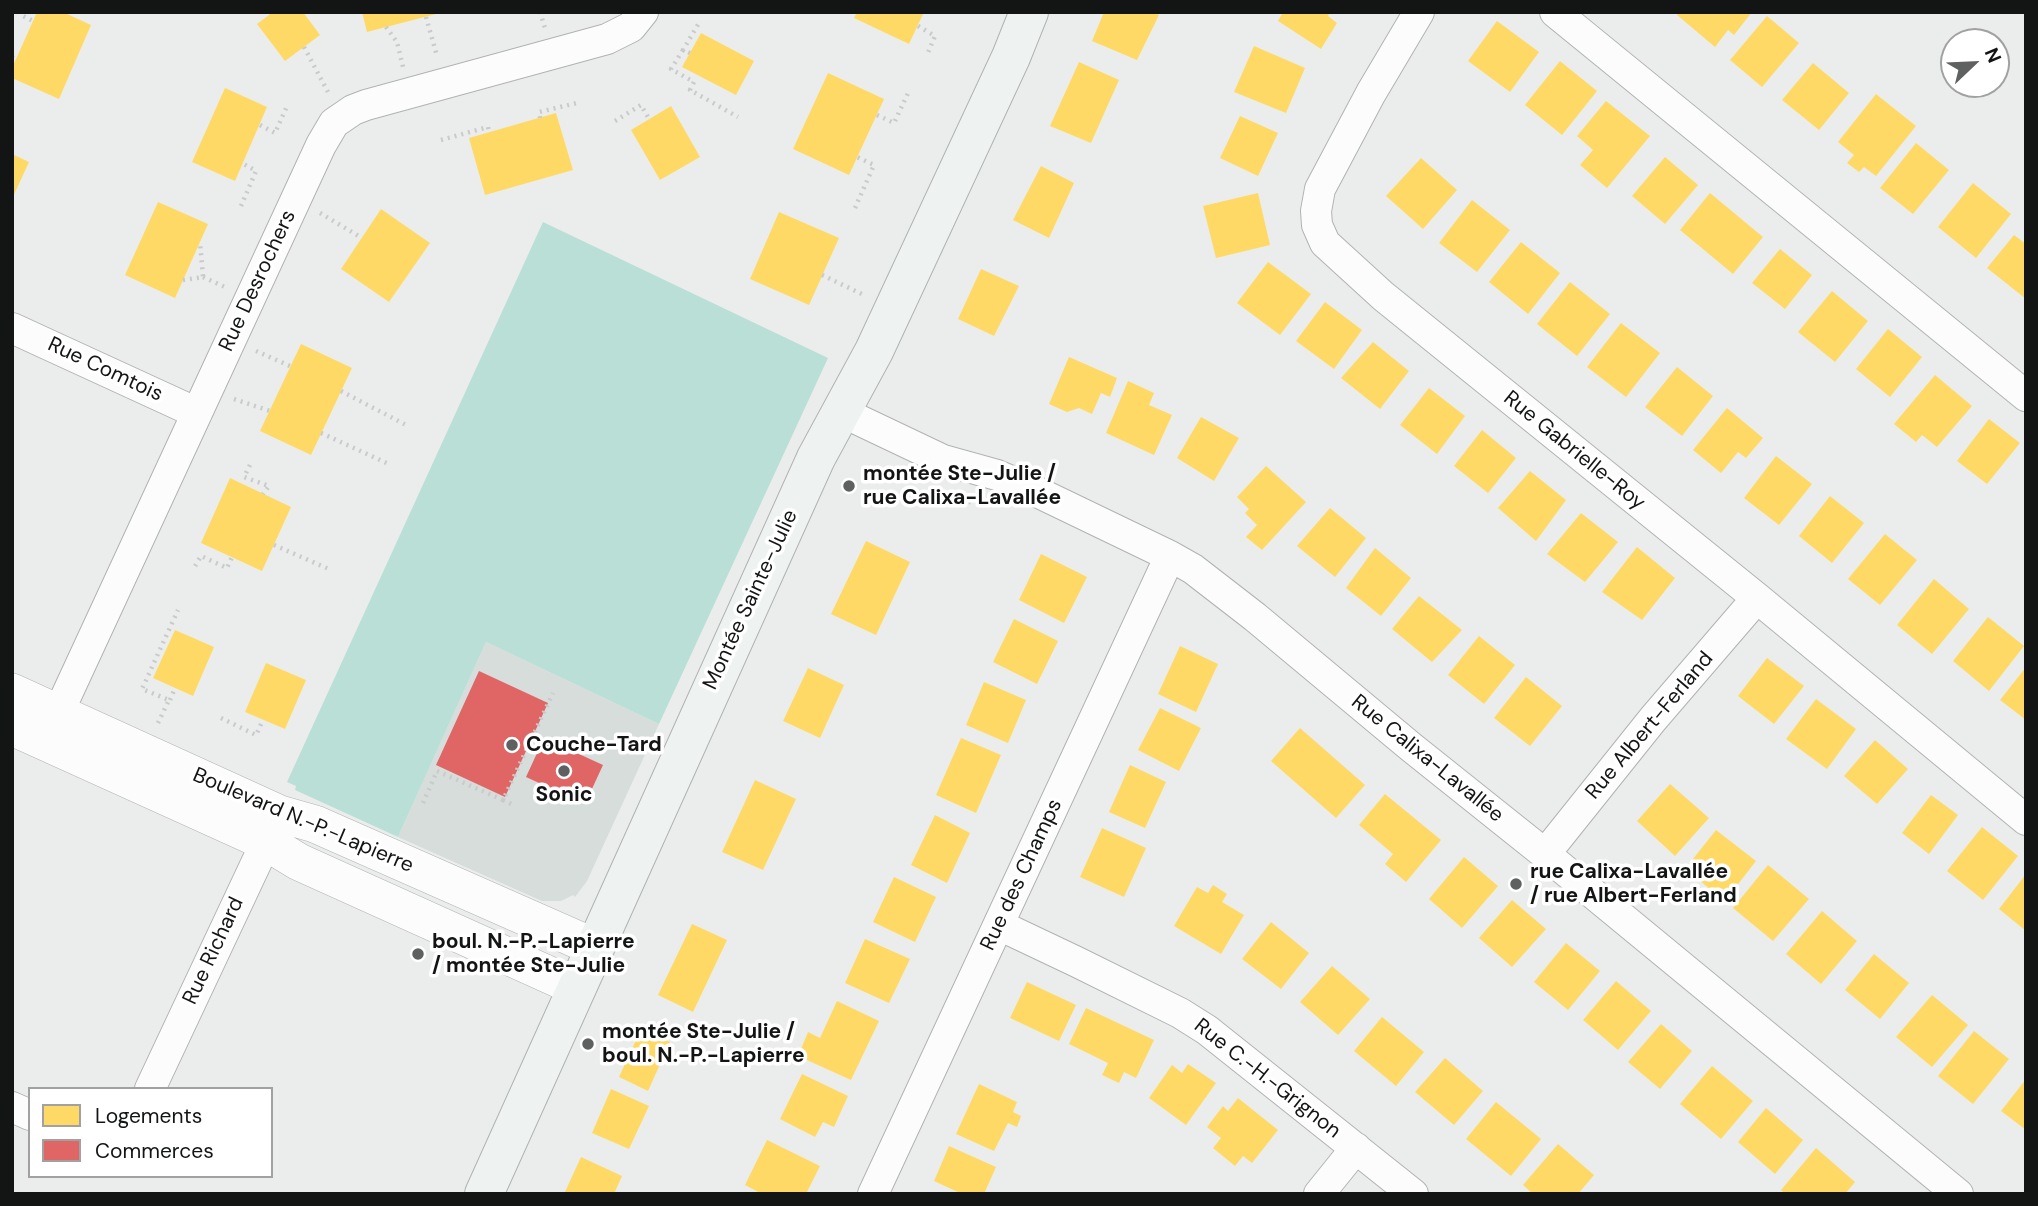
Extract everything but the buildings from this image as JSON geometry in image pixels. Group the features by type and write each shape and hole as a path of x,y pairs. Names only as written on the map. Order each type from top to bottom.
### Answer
{"main road":[{"name":"Montée Sainte-Julie","path":"484,1194 816,458 874,351 1011,57 1029,12"}],"street":[{"name":"Rue Desrochers","path":"52,728 321,145 334,123 366,105 607,39 631,27 643,12"},
{"name":"Rue Gabrielle-Roy","path":"1419,12 1371,93 1320,189 1315,211 1320,233 1330,249 1383,296 1757,598 2026,820"},
{"path":"1555,12 2026,396"},
{"name":"Rue Comtois","path":"12,328 197,414"},
{"name":"Rue Calixa-Lavallée","path":"842,412 943,460 1014,482 1193,569 1545,854 1946,1190"},
{"name":"Rue des Champs","path":"873,1194 1170,556"},
{"name":"Rue Albert-Ferland","path":"1545,854 1653,719 1757,598"},
{"name":"Boulevard N.-P.-Lapierre","path":"12,692 52,728 273,828 299,862 576,986"},
{"name":"Boulevard N.-P.-Lapierre","path":"12,727 52,728"},
{"name":"Boulevard N.-P.-Lapierre","path":"273,828 315,824 594,947"},
{"name":"Rue Richard","path":"151,1087 273,828"},
{"name":"Rue C.-H.-Grignon","path":"999,925 1201,1026 1229,1045 1413,1194"},
{"path":"12,1107 28,1114"},
{"path":"1319,1194 1356,1148"}],"path":[{"path":"19,12 33,21"},
{"path":"699,23 671,69 694,82 690,90 738,117"},
{"path":"918,26 935,36 927,55"},
{"path":"683,50 690,53"},
{"path":"877,115 894,123 908,91"},
{"path":"540,118 539,112 577,103"},
{"path":"260,125 275,134 288,104"},
{"path":"615,121 641,105 649,119"},
{"path":"440,140 488,127 489,132"},
{"path":"855,208 874,165 857,157"},
{"path":"241,206 256,171 242,163"},
{"path":"316,211 362,238"},
{"path":"183,280 203,277 200,242"},
{"path":"822,275 864,295"},
{"path":"252,349 290,366"},
{"path":"341,391 408,426"},
{"path":"230,398 270,411"},
{"path":"321,433 391,465"},
{"path":"250,464 244,477 269,486 263,494"},
{"path":"274,545 331,570"},
{"path":"195,566 201,556 227,568 232,557"},
{"path":"169,700 142,689 178,610"},
{"path":"154,731 175,688"},
{"path":"503,800 553,693"},
{"path":"220,718 256,735 263,720"},
{"path":"541,719 548,723"},
{"path":"423,803 437,771 511,804"}],"shaded area":[{"path":"486,642 659,724 587,881 575,897 573,895 561,901 542,901 398,837"}],"green space":[{"path":"543,222 828,358 659,724 486,642 398,837 295,790 296,786 287,782"}],"place":[{"name":"montée Ste-Julie / rue Calixa-Lavallée","path":"849,486"},
{"name":"Couche-Tard","path":"512,745"},
{"name":"Sonic","path":"564,771"},
{"name":"rue Calixa-Lavallée / rue Albert-Ferland","path":"1516,884"},
{"name":"boul. N.-P.-Lapierre / montée Ste-Julie","path":"418,954"},
{"name":"montée Ste-Julie / boul. N.-P.-Lapierre","path":"588,1044"}]}
